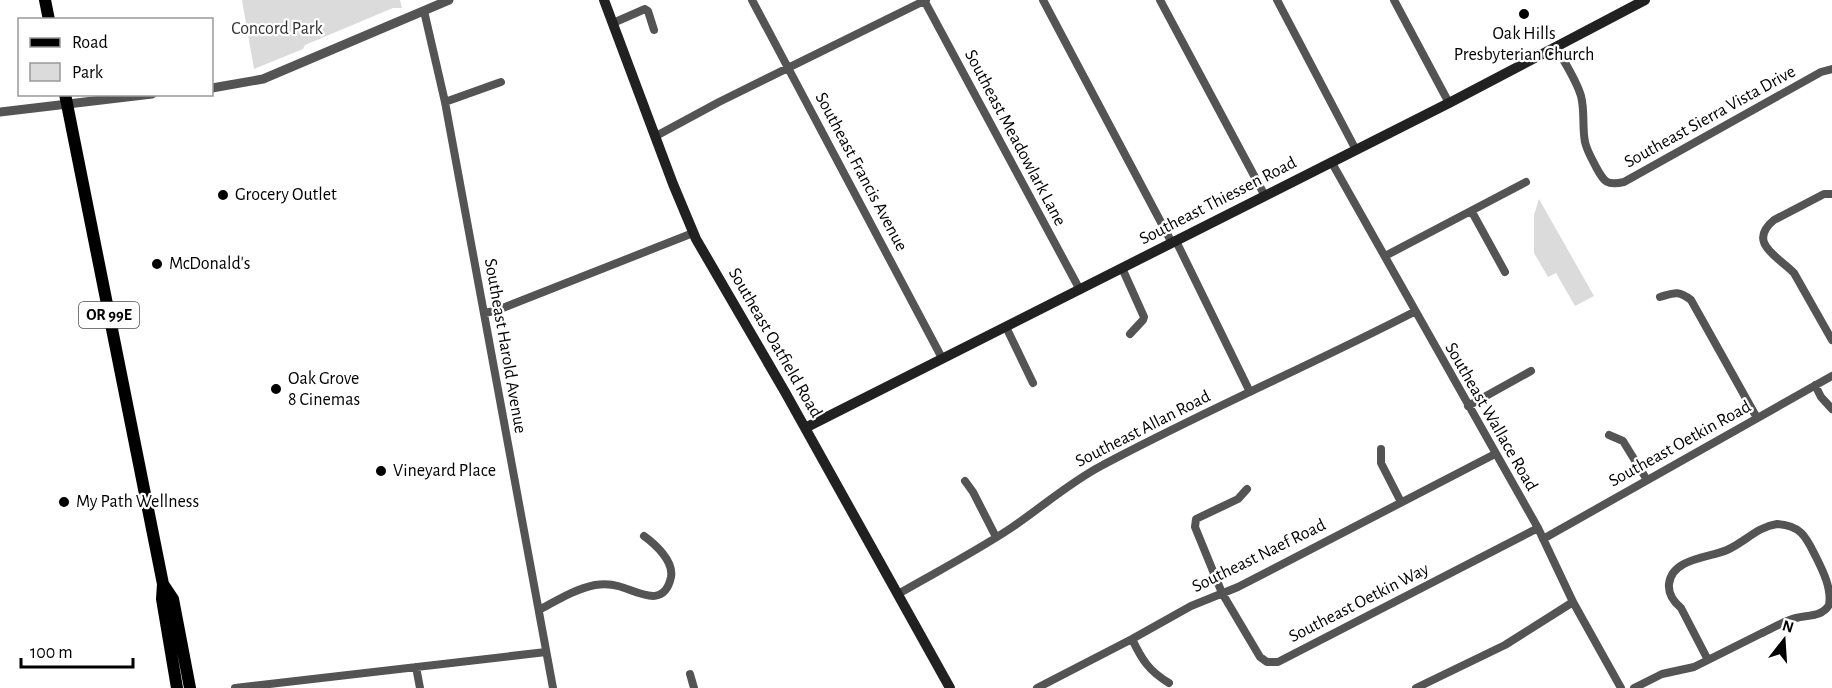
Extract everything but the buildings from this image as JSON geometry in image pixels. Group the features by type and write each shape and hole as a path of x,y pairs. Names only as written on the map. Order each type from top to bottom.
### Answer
{"main road":[{"path":"45,0 49,18"},
{"name":"Southeast Oatfield Road","path":"604,0 693,233 950,688"},
{"name":"Southeast Thiessen Road","path":"805,428 1332,163 1645,0"},
{"name":"OR 99E","path":"66,100 163,584 162,599 177,688"},
{"name":"OR 99E","path":"163,584 173,599 190,688"}],"street":[{"path":"213,88 263,79 449,0"},
{"name":"Southeast Francis Avenue","path":"752,0 942,358"},
{"path":"656,136 719,102 924,0"},
{"name":"Southeast Meadowlark Lane","path":"924,0 1080,290"},
{"path":"1043,0 1174,242 1250,392"},
{"path":"1160,0 1265,196"},
{"path":"1277,0 1356,150"},
{"path":"1394,0 1449,103"},
{"path":"614,23 645,9 648,11 654,30"},
{"name":"Southeast Harold Avenue","path":"424,11 445,102 553,688"},
{"name":"Southeast Sierra Vista Drive","path":"1556,47 1580,94 1587,150 1602,179 1614,184 1624,182 1821,72 1832,69"},
{"path":"445,102 501,82"},
{"path":"0,112 66,100 123,96"},
{"name":"Southeast Wallace Road","path":"1332,163 1414,312 1538,528 1573,602 1622,688"},
{"path":"1385,256 1526,182"},
{"path":"1832,194 1824,194 1774,220 1764,232 1766,248 1794,273 1832,340"},
{"path":"1472,212 1504,272"},
{"path":"484,313 693,233"},
{"path":"1122,268 1144,317 1130,334"},
{"path":"1660,297 1673,293 1683,294 1691,300 1757,418"},
{"name":"Southeast Allan Road","path":"897,594 996,537 1090,472 1414,312"},
{"path":"1006,327 1033,384"},
{"path":"1468,406 1532,371"},
{"name":"Southeast Oetkin Road","path":"1543,538 1832,376"},
{"path":"1815,385 1821,397 1832,409"},
{"path":"1609,435 1623,441 1647,480"},
{"path":"1381,449 1380,463 1401,502"},
{"name":"Southeast Naef Road","path":"1037,688 1191,606 1238,587 1495,454"},
{"path":"964,481 973,492 996,537"},
{"name":"Southeast Oetkin Way","path":"1246,489 1238,499 1196,519 1195,528 1222,593 1260,657 1268,662 1278,662 1538,528"},
{"path":"1634,688 1662,674 1694,667 1781,624 1796,618 1813,616 1823,611 1828,606 1831,597 1830,587 1804,534 1787,525 1769,525 1758,529 1729,549 1690,562 1673,573 1669,590 1708,660"},
{"path":"539,610 595,585 616,586 643,596 656,596 666,589 672,569 659,547 644,536"},
{"path":"1416,688 1505,645 1573,602"},
{"path":"1132,639 1149,669 1169,683"},
{"path":"235,688 546,652"},
{"path":"416,667 420,688"},
{"path":"690,674 694,688"}],"green space":[{"name":"Concord Park","path":"242,0 400,0 402,8 393,8 254,69"},
{"path":"1539,199 1594,296 1575,306 1556,273 1548,277 1534,253 1534,215"}],"place":[{"name":"Oak Hills Presbyterian Church","path":"1524,14"},
{"name":"Grocery Outlet","path":"223,195"},
{"name":"McDonald's","path":"157,264"},
{"name":"Oak Grove 8 Cinemas","path":"276,389"},
{"name":"Vineyard Place","path":"381,471"},
{"name":"My Path Wellness","path":"64,502"}]}
